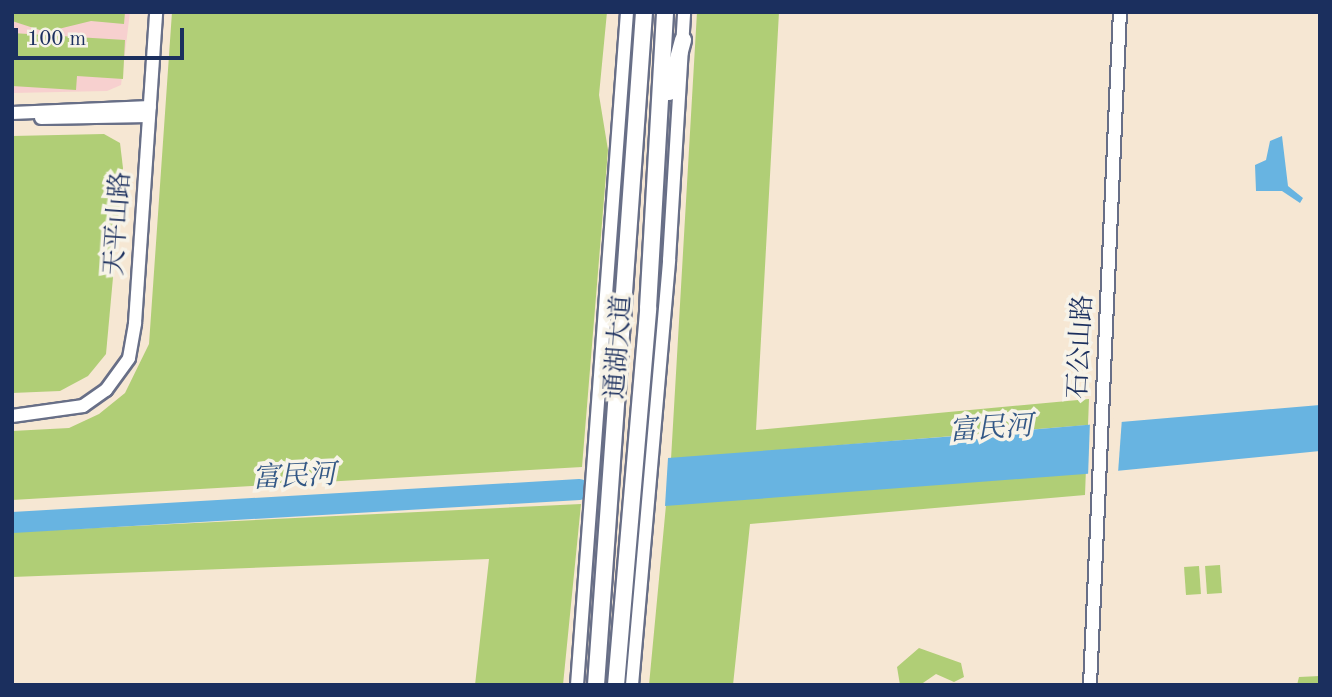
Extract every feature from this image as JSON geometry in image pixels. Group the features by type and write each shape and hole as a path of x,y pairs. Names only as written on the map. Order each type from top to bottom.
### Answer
{"main road":[{"name":"通湖大道","path":"596,685 644,12"},
{"name":"通湖大道","path":"616,685 660,125 665,12"},
{"path":"660,125 683,40"}],"street":[{"name":"天平山路","path":"146,111 149,12"},
{"name":"天平山路","path":"71,407 101,386 124,351 156,12"},
{"path":"577,685 627,12"},
{"path":"632,685 670,260 684,12"},
{"name":"石公山路","path":"1090,685 1120,12"},
{"path":"12,113 146,111"},
{"path":"12,119 146,111"},
{"path":"12,409 71,407"},
{"path":"12,416 71,407"}],"shaded area":[{"path":"12,12 130,12 121,85 107,91 12,93"}],"green space":[{"path":"12,12 125,12 124,24 91,21 46,32 12,21"},
{"path":"172,12 607,12 599,95 608,150 582,467 12,500 12,431 69,428 99,414 125,393 149,344"},
{"path":"697,12 779,12 756,430 1089,399 1088,425 671,459"},
{"path":"12,33 125,40 123,79 77,76 76,90 12,86"},
{"path":"104,134 120,143 123,168 106,354 88,376 60,391 12,393 12,136"},
{"path":"1086,468 1085,495 750,524 733,685 649,685 666,505"},
{"path":"581,504 563,685 475,685 489,559 12,577 12,532"},
{"path":"1220,565 1222,593 1207,594 1205,566"},
{"path":"1199,566 1201,594 1186,595 1184,567"},
{"path":"919,648 961,663 964,677 954,682 936,674 920,685 900,685 897,667"},
{"path":"1320,676 1320,685 1297,685 1299,677"}],"water":[{"path":"1282,136 1288,186 1303,198 1300,203 1282,191 1256,191 1255,165 1266,160 1270,141"},
{"path":"1320,405 1320,451 1085,474 665,506 668,458 956,436 957,440 981,439 981,434"}],"pier":[{"path":"1122,418 1118,473 1088,477 1090,421"}],"waterway":[{"name":"富民河","path":"12,522 579,489"}]}
